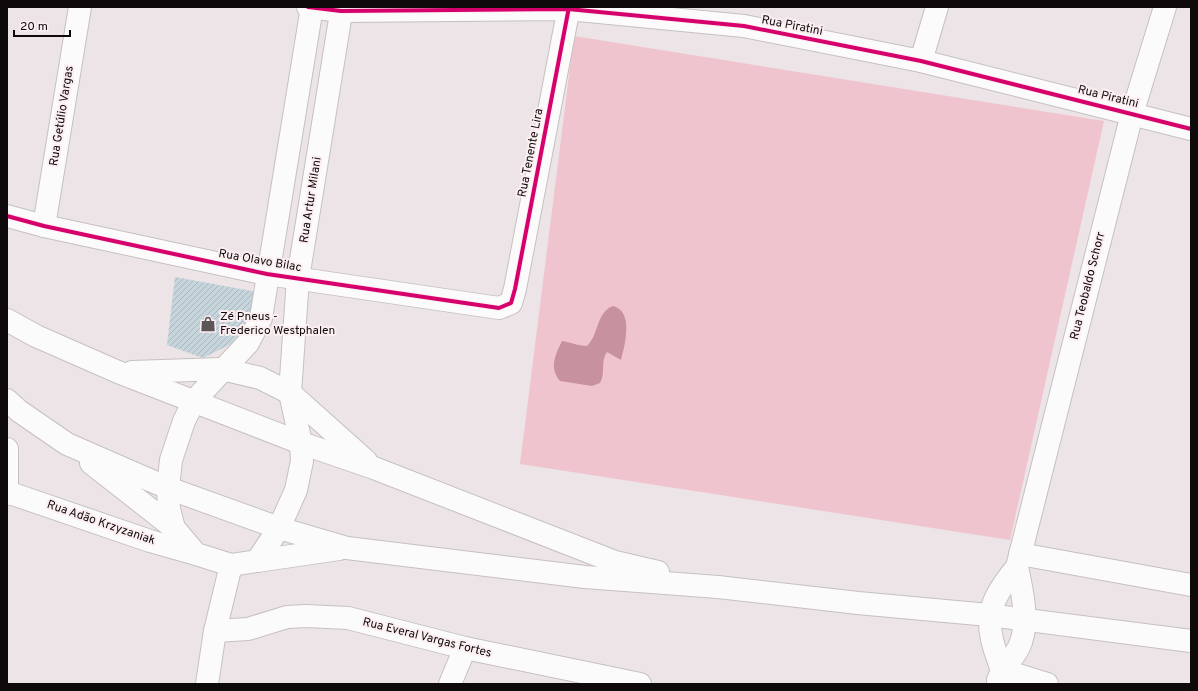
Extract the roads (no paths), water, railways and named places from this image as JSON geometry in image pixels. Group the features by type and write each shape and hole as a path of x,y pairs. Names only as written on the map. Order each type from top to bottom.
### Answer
{"main road":[{"name":"Rua Getúlio Vargas","path":"44,226 80,7"},
{"path":"174,528 169,509 168,488 171,460 184,421 194,401 222,369 248,343 261,318 311,7"},
{"name":"Rua Piratini","path":"311,7 341,9 568,8 744,26 921,61 1191,129"},
{"path":"921,61 938,7"},
{"name":"Rua Teobaldo Schorr","path":"999,677 989,631 989,615 995,597 1019,561 1132,114 1165,7"},
{"name":"Rua Tenente Lira","path":"511,303 515,289 568,8"},
{"name":"Rua Artur Milani","path":"257,561 279,528 296,490 302,461 301,442 290,393 298,278 341,9"},
{"path":"295,108 324,114"},
{"name":"Rua Olavo Bilac","path":"7,216 44,226 267,274 499,308 511,303"},
{"path":"7,320 36,336 118,372 301,442 374,468 615,562 718,587"},
{"path":"118,372 170,372 222,369 260,378 290,393 374,468"},
{"path":"7,400 19,411 67,444 174,528 196,554"},
{"path":"67,444 168,488 279,528 347,548 585,577 718,587 858,603 989,615 1191,641"},
{"path":"7,449 7,492"},
{"name":"Rua Adão Krzyzaniak","path":"7,492 150,541 231,565"},
{"path":"206,684 215,631 231,565 347,548"},
{"path":"1019,561 1191,585"},
{"name":"Rua Teobaldo Schorr","path":"999,677 1020,646 1025,619 1019,561"},
{"name":"Rua Everal Vargas Fortes","path":"215,631 248,629 287,617 306,616 348,618 465,648 640,684"},
{"path":"450,684 465,648"},
{"path":"999,677 1047,684"}],"place":[{"name":"Zé Pneus - Frederico Westphalen","path":"208,324"}]}
